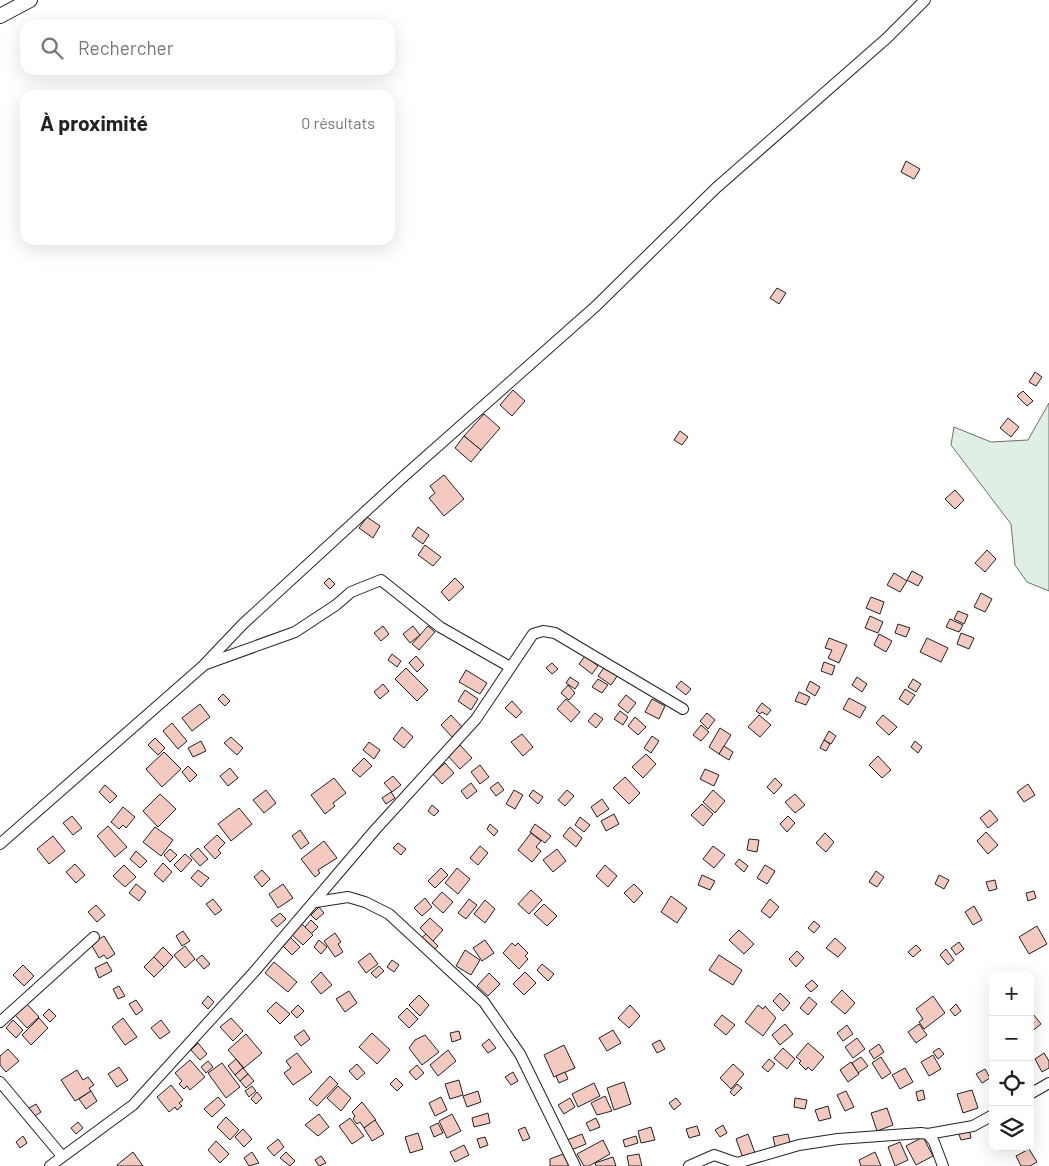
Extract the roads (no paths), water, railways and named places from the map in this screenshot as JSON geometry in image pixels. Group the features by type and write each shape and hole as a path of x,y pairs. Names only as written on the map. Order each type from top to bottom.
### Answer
{"main road":[{"path":"0,16 30,0"}],"street":[{"path":"0,844 203,666 243,624 403,477 596,306 716,188 887,38 925,0"},
{"path":"203,666 295,632 336,605 351,592 381,580 440,627 510,667"},
{"path":"50,1166 132,1105 316,902 375,830 476,719 533,634 543,630 554,633 683,710"},
{"path":"316,902 348,897 365,902 389,914 484,1002 520,1054 575,1166"},
{"path":"0,1022 94,937"},
{"path":"0,1082 62,1156"},
{"path":"1034,1092 1049,1083"},
{"path":"689,1166 714,1155 737,1163 799,1145 928,1134 974,1126 989,1117"},
{"path":"928,1134 934,1142 943,1166"}]}
